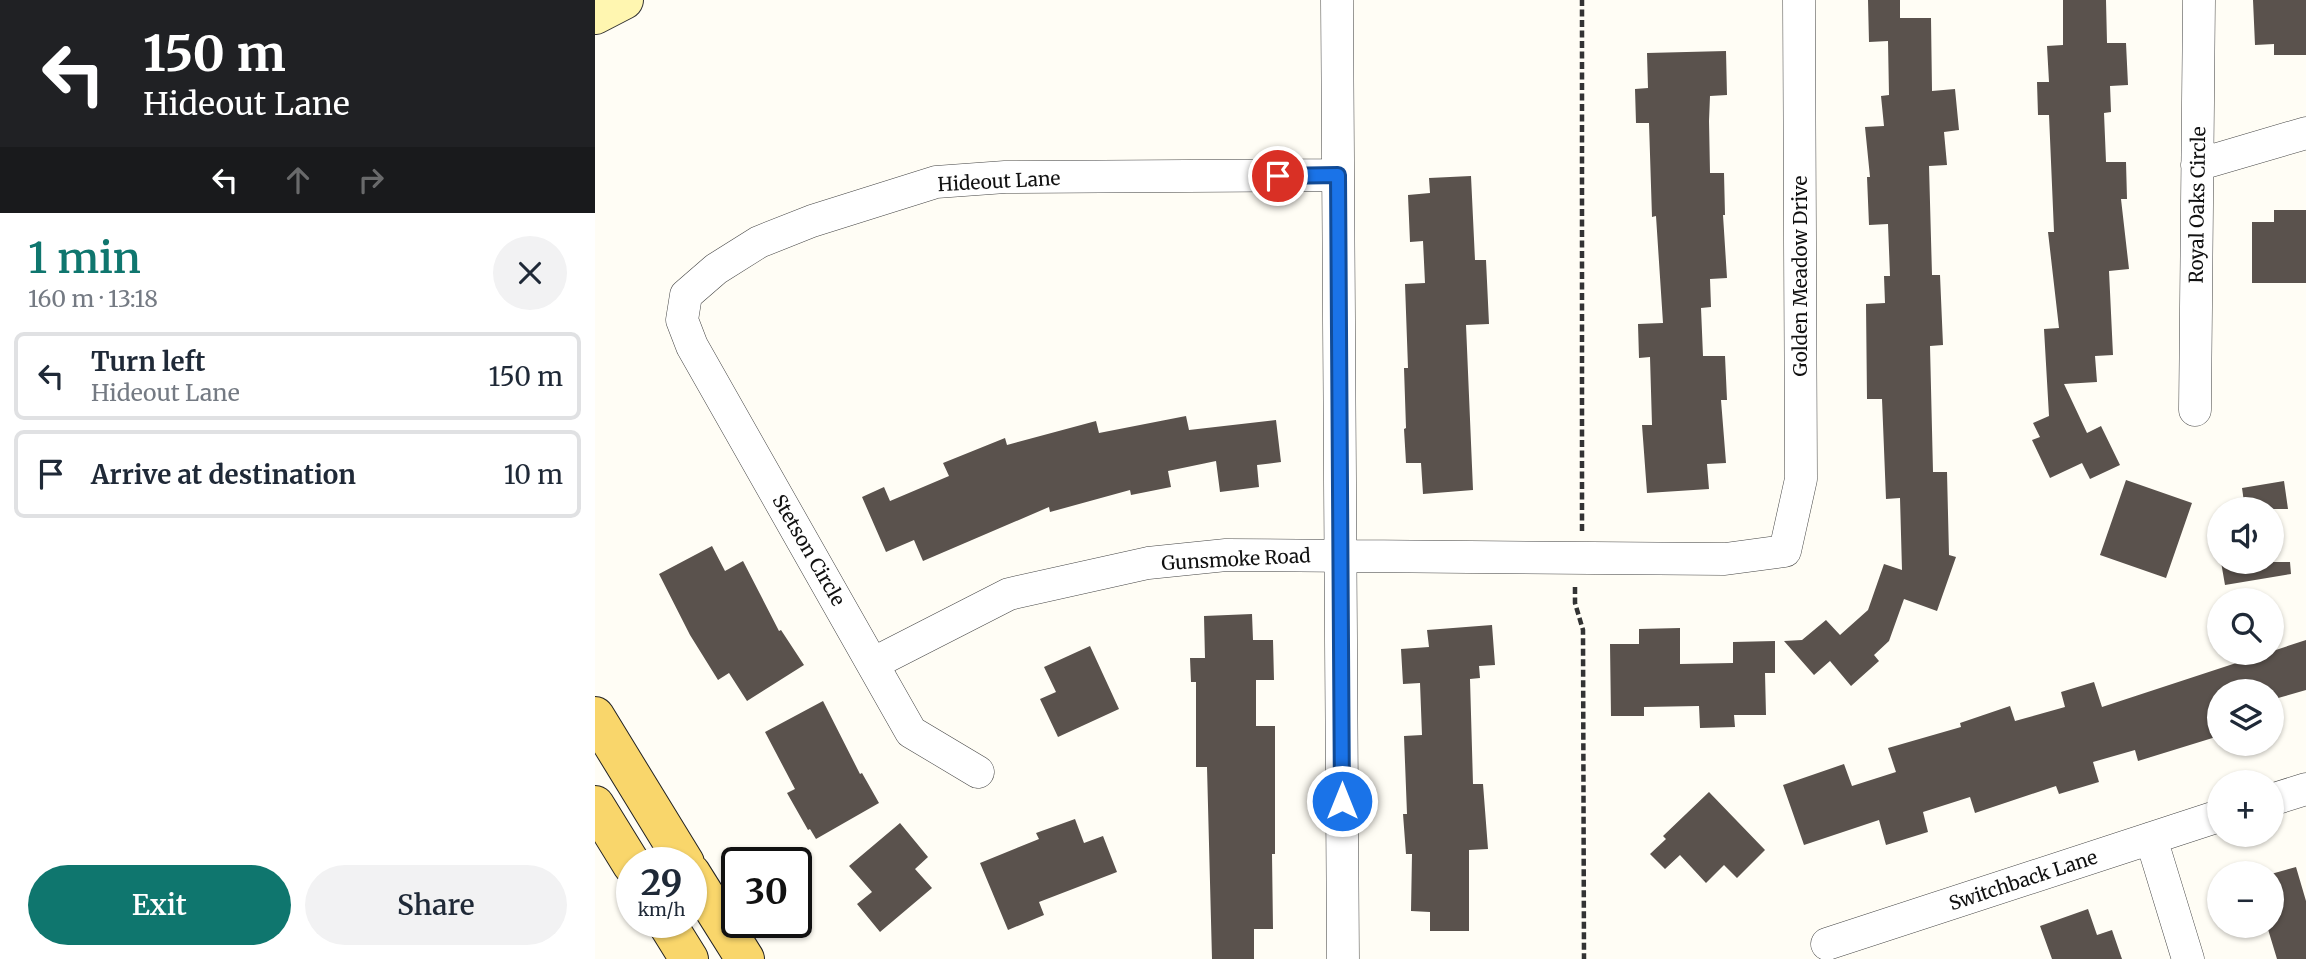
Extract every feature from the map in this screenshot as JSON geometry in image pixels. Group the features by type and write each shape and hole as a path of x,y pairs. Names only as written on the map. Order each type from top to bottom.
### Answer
{"main road":[{"path":"595,15 624,0"},
{"path":"595,716 675,847"},
{"path":"595,805 621,847"},
{"path":"707,899 744,959"},
{"path":"676,938 689,959"}],"street":[{"path":"1337,0 1343,959"},
{"name":"Golden Meadow Drive","path":"1785,551 1801,479 1798,0"},
{"name":"Royal Oaks Circle","path":"2195,411 2199,0"},
{"path":"2197,165 2306,133"},
{"name":"Hideout Lane","path":"686,295 716,269 759,242 812,221 936,182 1005,177 1338,175"},
{"name":"Stetson Circle","path":"686,295 682,320 692,346 911,732 978,772"},
{"name":"Gunsmoke Road","path":"874,663 1009,594 1148,563 1226,555 1711,559 1785,551"},
{"path":"2284,796 2306,789"},
{"name":"Switchback Lane","path":"1827,944 2207,820"},
{"path":"2151,838 2188,959"}],"path":[{"path":"1582,0 1582,532"},
{"path":"1575,579 1575,603 1583,630 1584,959"}],"building":[{"path":"1868,0 1900,0 1900,18 1931,18 1932,91 1955,89 1959,130 1944,132 1947,165 1929,166 1932,275 1940,275 1943,345 1930,346 1933,472 1947,472 1949,555 1956,557 1937,611 1904,599 1889,641 1874,655 1879,661 1851,686 1830,661 1814,675 1784,641 1802,640 1826,620 1840,635 1868,610 1884,564 1902,570 1900,498 1886,499 1882,399 1867,399 1866,304 1885,303 1884,276 1890,276 1888,224 1869,225 1867,177 1870,177 1865,127 1884,126 1881,96 1889,95 1888,41 1869,42"},
{"path":"2063,0 2106,0 2107,43 2126,43 2128,85 2110,86 2111,112 2104,113 2106,162 2126,162 2127,199 2121,199 2129,269 2109,271 2113,355 2095,356 2097,382 2064,384 2087,433 2101,426 2120,465 2090,479 2082,463 2050,478 2032,440 2040,437 2033,423 2049,416 2044,329 2059,328 2048,232 2054,232 2049,115 2038,115 2037,82 2049,82 2047,46 2063,45"},
{"path":"2253,0 2306,0 2306,55 2274,55 2274,44 2255,45"},
{"path":"1726,51 1727,95 1710,96 1709,121 1710,173 1724,173 1723,215 1727,278 1710,279 1711,307 1701,308 1703,356 1725,356 1727,400 1721,400 1726,463 1707,464 1709,489 1647,493 1642,425 1652,425 1650,357 1639,358 1638,324 1663,323 1656,216 1652,217 1649,123 1636,123 1635,89 1648,88 1647,53"},
{"path":"1471,176 1475,260 1486,260 1489,324 1466,325 1473,490 1423,494 1421,463 1406,463 1404,429 1404,368 1408,368 1405,284 1425,283 1423,241 1410,242 1408,195 1430,193 1429,178"},
{"path":"2274,210 2306,210 2306,283 2252,283 2252,222 2274,222"},
{"path":"1186,416 1189,430 1276,420 1281,462 1257,465 1259,487 1220,492 1216,461 1168,471 1171,487 1131,495 1130,490 1050,512 1049,507 923,561 914,540 886,552 862,497 884,487 890,501 949,476 943,463 1005,438 1007,445 1096,421 1099,433"},
{"path":"2126,480 2192,503 2166,578 2100,555"},
{"path":"2284,481 2288,509 2284,509 2284,497 2243,497 2242,488"},
{"path":"712,546 725,571 743,561 779,631 781,630 804,665 747,701 729,673 718,680 690,635 659,574"},
{"path":"2284,562 2290,562 2291,574 2225,585 2223,574 2284,574"},
{"path":"1252,614 1253,640 1273,640 1274,680 1256,680 1256,726 1275,726 1273,929 1254,929 1254,959 1212,959 1207,767 1196,767 1196,682 1191,682 1190,658 1205,658 1204,616"},
{"path":"1492,625 1495,665 1479,666 1480,678 1470,679 1473,784 1483,784 1488,849 1469,850 1469,931 1430,931 1430,912 1411,911 1412,854 1406,854 1403,814 1407,814 1404,736 1422,735 1420,683 1403,684 1401,649 1429,647 1427,630"},
{"path":"1680,628 1680,664 1733,663 1733,642 1775,641 1775,673 1765,673 1766,715 1734,715 1735,727 1700,728 1699,706 1644,707 1644,716 1611,716 1610,644 1639,644 1639,629"},
{"path":"2306,640 2306,690 2284,696 2284,679 2207,679 2207,740 2138,761 2135,750 2093,762 2099,782 2059,794 2056,786 1975,813 1970,797 1923,812 1928,832 1886,845 1879,820 1804,845 1783,785 1844,764 1852,786 1896,772 1888,748 1961,727 1960,723 2010,706 2015,721 2065,707 2061,692 2094,682 2102,707 2230,665 2284,665 2284,647"},
{"path":"1090,646 1119,709 1058,737 1040,699 1056,692 1044,667"},
{"path":"823,701 860,774 862,773 879,803 816,839 787,793 795,789 765,732"},
{"path":"1709,792 1765,850 1737,878 1724,865 1706,883 1680,855 1665,869 1650,854 1666,839 1663,836"},
{"path":"1075,819 1084,843 1103,836 1117,872 1039,902 1044,915 1008,930 980,863 1039,839 1036,833"},
{"path":"900,823 928,857 915,869 932,888 880,932 857,904 872,892 849,866"},
{"path":"2296,867 2306,901 2306,959 2277,959 2271,938 2284,938 2284,870"},
{"path":"2088,909 2097,935 2112,930 2122,959 2052,959 2040,926"}],"route":[{"path":"1278,176 1338,175 1342,801"}]}
